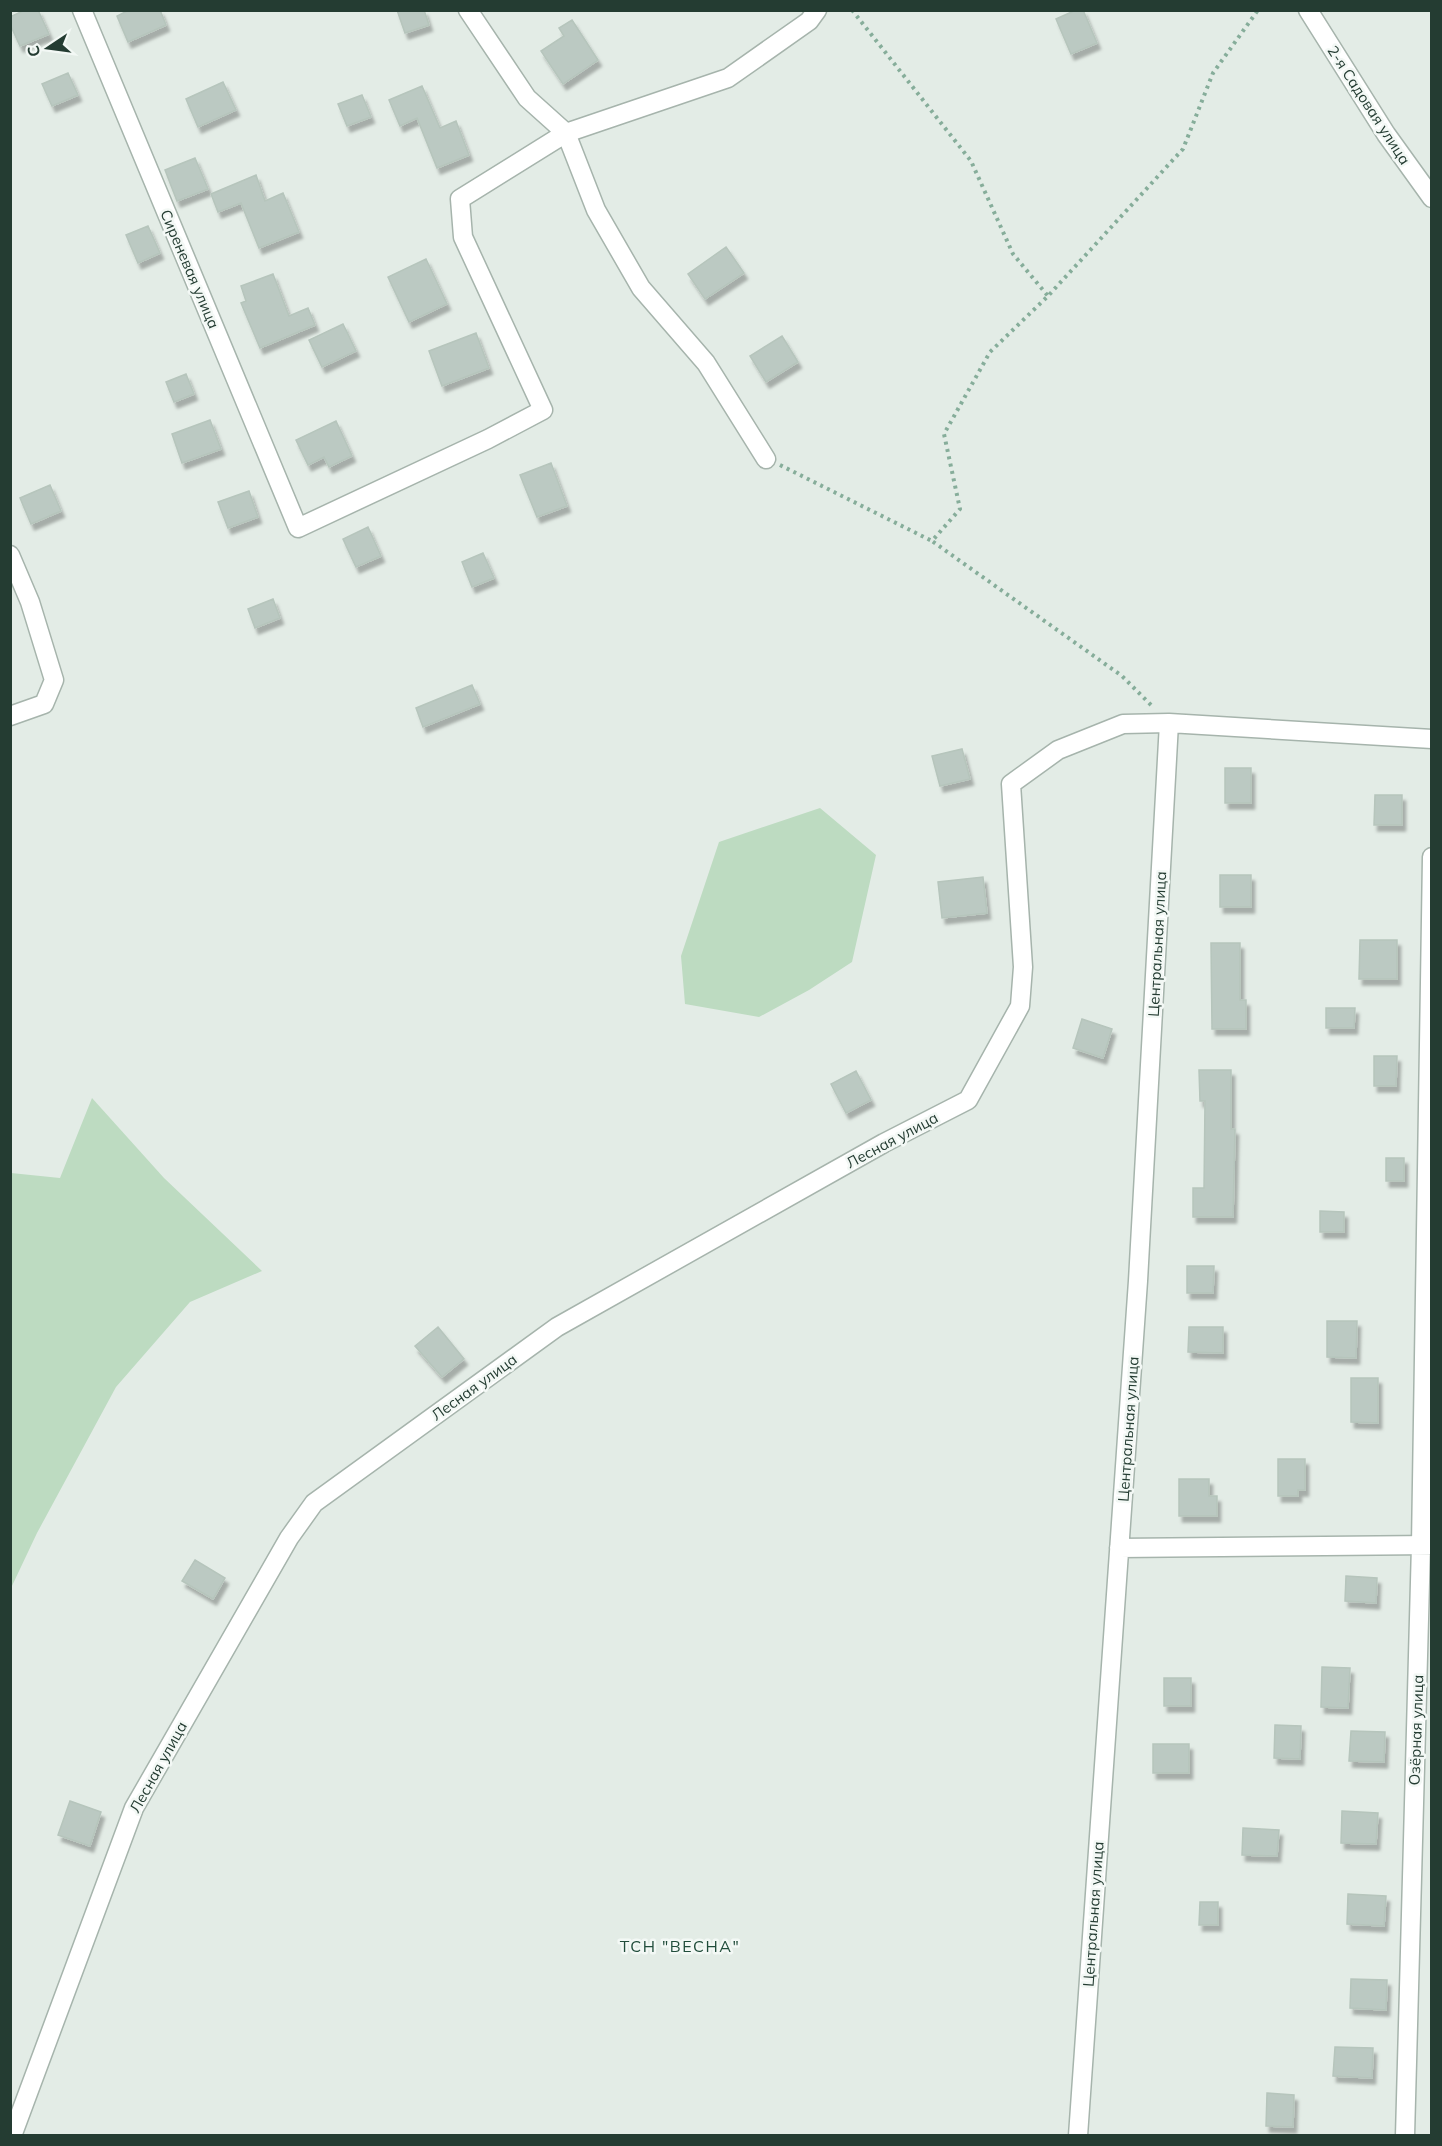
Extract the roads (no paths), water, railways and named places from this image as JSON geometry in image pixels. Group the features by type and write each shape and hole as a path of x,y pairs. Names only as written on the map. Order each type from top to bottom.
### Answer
{"street":[{"name":"Сиреневая улица","path":"82,10 298,528 488,439 543,410 463,237 460,199 566,133"},
{"path":"468,10 527,98 566,133 596,210 641,288 706,363 766,459"},
{"path":"566,133 728,78 810,21 817,10"},
{"name":"2-я Садовая улица","path":"1308,10 1386,134 1431,198"},
{"path":"10,555 30,602 54,680 44,704 10,716"},
{"path":"1169,723 1431,739"},
{"name":"Лесная улица","path":"12,2136 134,1808 289,1538 314,1503 557,1327 884,1143 968,1100 1020,1006 1023,967 1011,784 1058,750 1123,724 1169,723"},
{"name":"Центральная улица","path":"1078,2136 1138,1281 1169,723"},
{"name":"Озёрная улица","path":"1405,2136 1426,1545 1431,857"},
{"path":"1119,1548 1426,1545"}],"district":[{"name":"ТСН \"ВЕСНА\"","path":"680,1946"}]}
